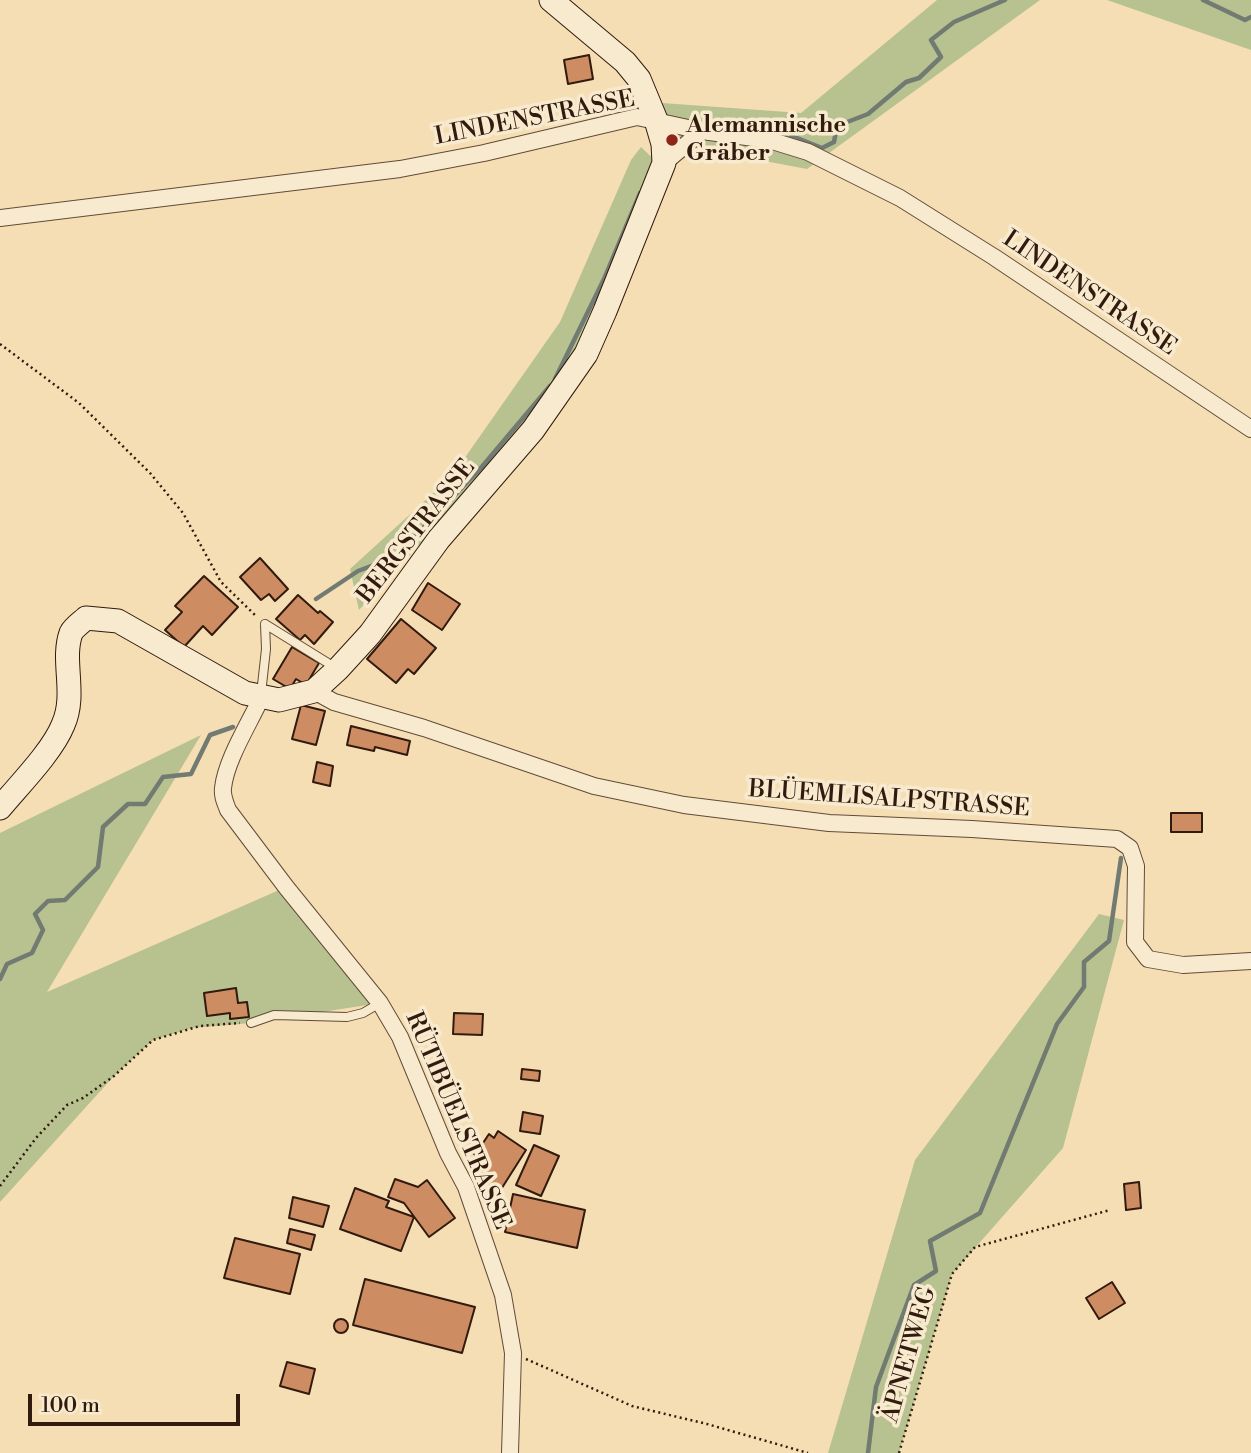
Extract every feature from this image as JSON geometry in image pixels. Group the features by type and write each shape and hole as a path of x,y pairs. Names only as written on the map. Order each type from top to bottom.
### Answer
{"street":[{"path":"551,0 625,62 639,79 656,120 663,144 664,163"},
{"name":"LINDENSTRASSE","path":"0,218 400,169 484,153 637,117 656,120 702,131 769,140 808,152 900,198 994,257 1251,429"},
{"path":"664,163 702,131"},
{"name":"BERGSTRASSE","path":"0,808 63,726 70,703 69,650 72,632 86,618 118,621 229,685 261,698 279,700 314,691 338,669 394,603 439,539 533,430 586,354 664,163"},
{"name":"BLÜEMLISALPSTRASSE","path":"314,691 334,702 424,728 594,786 684,805 829,823 1116,839 1130,848 1136,866 1135,942 1148,959 1183,965 1251,961"},
{"name":"RÜTIBÜELSTRASSE","path":"261,698 231,762 223,785 223,797 228,810 278,876 380,1003 400,1037 448,1153 466,1187 503,1295 513,1353 510,1453"}],"lane":[{"path":"265,624 338,669"},
{"path":"261,698 260,686 266,649 265,624"},
{"path":"250,1023 274,1015 347,1017 363,1013 380,1003"}],"path":[{"path":"0,344 79,403 141,463 183,513 221,582 265,624"},
{"path":"0,1186 36,1138 67,1105 83,1098 114,1076 153,1040 200,1026 250,1023"},
{"name":"ÄPNETWEG","path":"899,1453 952,1274 975,1247 1060,1226 1110,1210"},
{"path":"513,1353 632,1406 807,1453"}],"green space":[{"path":"937,0 1040,0 807,169 675,144 662,103 801,113"},
{"path":"1107,0 1251,0 1251,50"},
{"path":"641,147 662,167 605,311 541,413 359,610 350,569 452,476 560,322 631,160"},
{"path":"201,735 47,992 286,887 380,1003 251,1023 192,1028 153,1040 114,1076 0,1202 0,833"},
{"path":"1099,914 1124,920 1063,1148 952,1274 899,1453 828,1453 915,1160"}],"building":[{"path":"589,55 593,79 568,84 564,60"},
{"path":"260,558 288,589 275,601 269,594 261,600 240,577"},
{"path":"204,576 238,607 212,635 203,626 184,647 165,630 182,612 175,606"},
{"path":"428,583 460,604 442,630 412,610"},
{"path":"298,595 333,622 314,644 305,635 300,640 276,619"},
{"path":"401,619 436,648 414,674 408,669 396,683 367,659"},
{"path":"292,647 319,663 306,685 296,679 290,689 273,679"},
{"path":"301,705 325,711 316,745 292,739"},
{"path":"351,726 410,741 407,755 375,747 374,751 347,745"},
{"path":"317,762 333,766 330,786 313,782"},
{"path":"1171,813 1202,813 1202,832 1171,832"},
{"path":"236,988 238,1003 247,1002 249,1017 230,1019 230,1013 207,1016 204,993"},
{"path":"454,1013 483,1014 482,1035 453,1034"},
{"path":"412,1016 426,1017 425,1030 412,1030"},
{"path":"522,1069 540,1071 539,1081 521,1079"},
{"path":"523,1112 543,1116 540,1134 520,1131"},
{"path":"498,1131 526,1150 500,1191 476,1176 485,1161 468,1150 475,1138 483,1143 489,1134 494,1138"},
{"path":"534,1145 559,1156 541,1196 516,1185"},
{"path":"395,1179 418,1187 427,1180 455,1218 429,1237 404,1203 388,1197"},
{"path":"1139,1182 1141,1208 1126,1210 1124,1184"},
{"path":"355,1188 389,1201 386,1207 414,1217 401,1251 340,1229"},
{"path":"513,1194 585,1210 577,1248 505,1232"},
{"path":"293,1197 329,1206 323,1227 289,1218"},
{"path":"290,1229 315,1235 311,1250 287,1243"},
{"path":"235,1238 300,1254 290,1294 224,1278"},
{"path":"365,1279 475,1307 462,1353 353,1325"},
{"path":"1112,1282 1125,1303 1099,1319 1086,1298"},
{"path":"341,1319 346,1321 346,1331 341,1333 336,1331 334,1326 336,1321"},
{"path":"287,1362 315,1369 309,1394 280,1386"}],"waterway":[{"path":"700,122 762,124 822,148 834,142 837,126 868,114 906,82 919,78 941,57 931,40 954,22 1005,0"},
{"path":"1203,0 1245,20 1251,17"},
{"path":"555,379 604,279 640,193"},
{"path":"316,599 358,571 395,557 480,469 550,386"},
{"path":"0,979 7,964 32,953 43,930 35,914 48,901 65,900 98,867 103,827 128,804 145,804 163,777 191,774 210,735 233,727"},
{"path":"868,1453 876,1387 914,1285 936,1271 930,1241 980,1213 1057,1024 1084,987 1084,962 1109,941 1121,858"}],"place":[{"name":"Alemannische Gräber","path":"672,140"}]}
